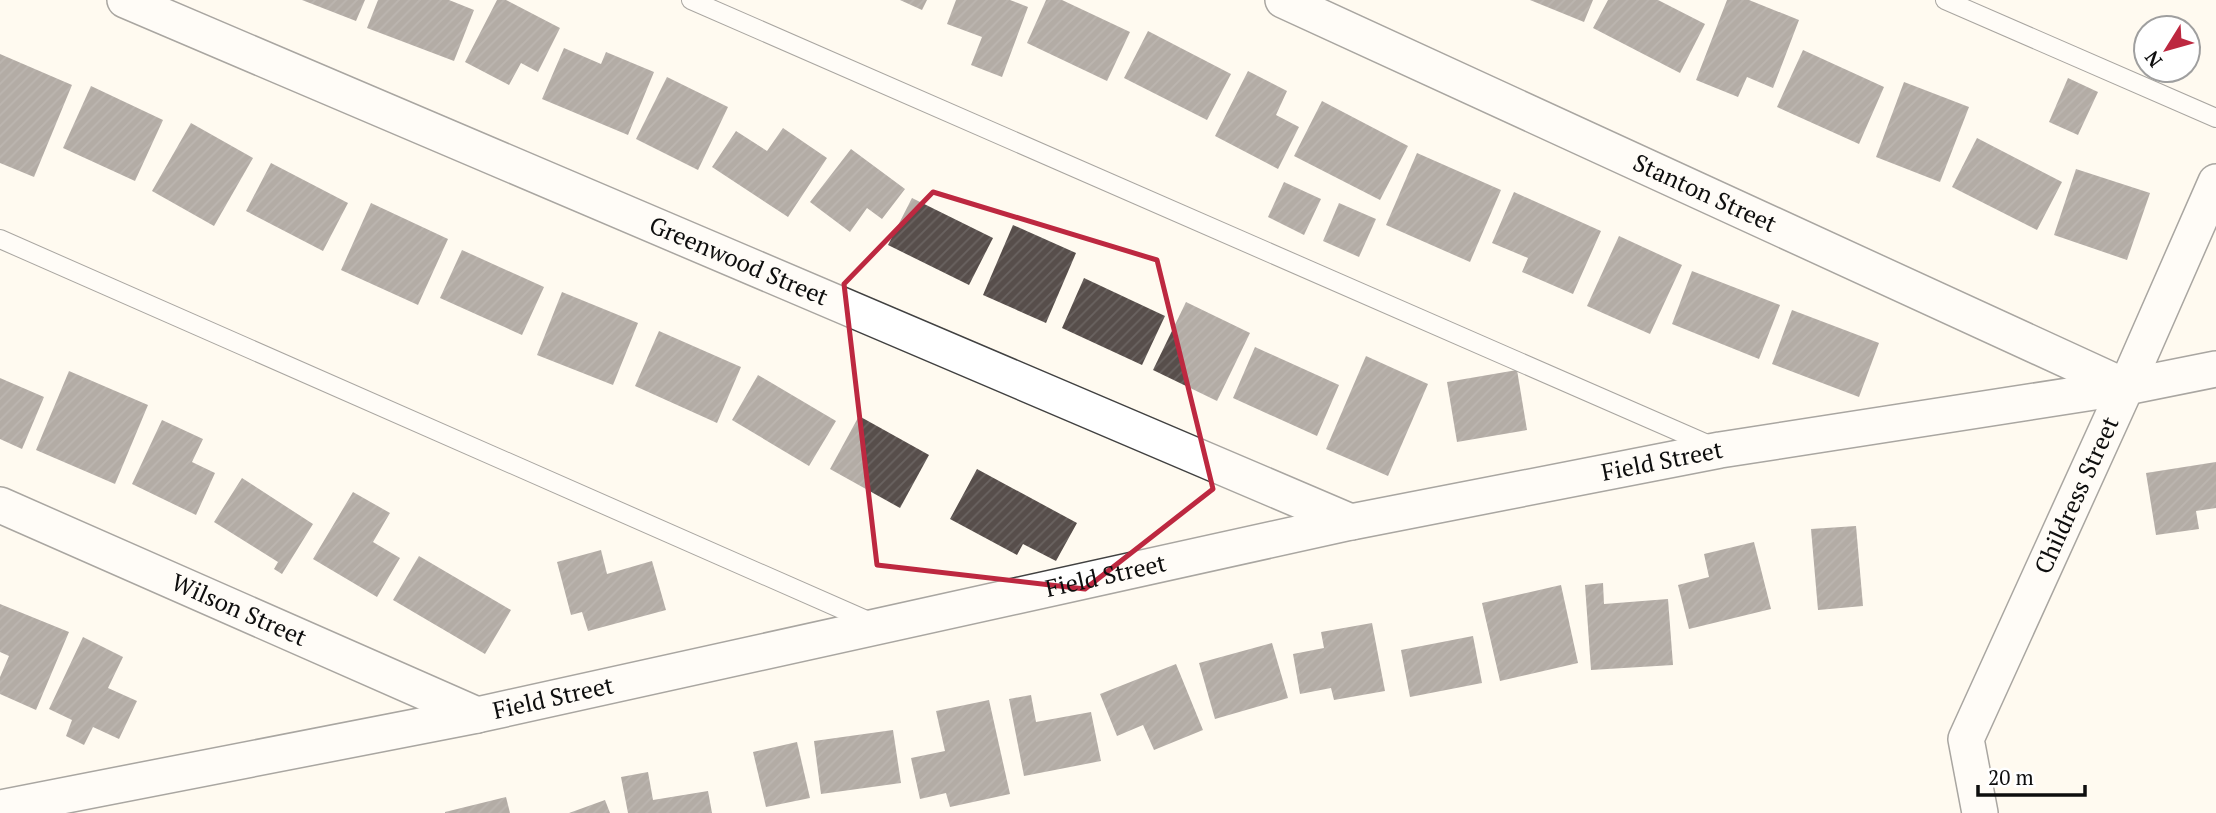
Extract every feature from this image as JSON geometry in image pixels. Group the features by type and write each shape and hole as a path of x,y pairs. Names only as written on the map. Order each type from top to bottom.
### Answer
{"street":[{"name":"Greenwood Street","path":"125,0 1351,522"},
{"name":"Stanton Street","path":"1283,0 2126,387"},
{"name":"Childress Street","path":"1979,813 1966,739 2216,182"},
{"name":"Field Street","path":"4,805 477,715 1351,522 1720,450 2126,387 2216,369"},
{"name":"Wilson Street","path":"0,505 477,715"}],"lane":[{"path":"691,0 1720,450"},
{"path":"1944,0 2216,118"},
{"path":"0,239 880,626"}],"highlighted area":[{"path":"933,192 1157,260 1213,489 1085,589 877,565 844,284"}],"building":[{"path":"302,0 365,0 356,21"},
{"path":"378,0 449,0 474,10 454,61 367,28"},
{"path":"497,0 506,0 560,28 538,72 521,63 509,85 465,62"},
{"path":"900,0 927,0 922,10"},
{"path":"956,0 1010,0 1028,7 1002,77 971,65 982,37 947,24"},
{"path":"1046,0 1062,0 1130,32 1107,81 1027,43"},
{"path":"1530,0 1593,0 1584,22"},
{"path":"1608,0 1658,0 1705,24 1680,73 1593,28"},
{"path":"1727,0 1749,0 1799,20 1773,88 1747,77 1738,97 1696,80"},
{"path":"1148,31 1231,74 1207,120 1124,78"},
{"path":"564,48 601,64 606,52 654,72 628,135 542,99"},
{"path":"1803,50 1884,87 1859,144 1777,107"},
{"path":"0,54 72,85 34,177 0,163"},
{"path":"1248,71 1287,91 1276,115 1299,127 1278,169 1215,136"},
{"path":"667,77 728,107 698,170 636,139"},
{"path":"2068,78 2098,92 2078,135 2049,122"},
{"path":"1904,82 1969,107 1940,182 1876,157"},
{"path":"91,86 163,120 135,181 63,148"},
{"path":"1322,101 1408,146 1380,200 1294,156"},
{"path":"191,123 253,158 214,226 152,191"},
{"path":"783,128 827,158 788,217 712,167 736,131 767,151"},
{"path":"1977,138 2062,182 2037,230 1952,187"},
{"path":"851,149 905,189 882,219 867,208 850,232 810,202"},
{"path":"1417,153 1501,190 1470,262 1386,225"},
{"path":"271,163 348,203 323,251 246,211"},
{"path":"2076,169 2150,193 2127,260 2054,235"},
{"path":"1284,182 1321,199 1304,235 1268,217"},
{"path":"1514,192 1601,231 1573,294 1522,272 1528,258 1492,243"},
{"path":"912,198 993,238 969,285 888,245"},
{"path":"371,203 448,239 418,305 341,270"},
{"path":"1339,203 1376,219 1359,257 1323,241"},
{"path":"1013,225 1076,253 1046,323 983,295"},
{"path":"1619,236 1682,265 1650,334 1587,306"},
{"path":"462,250 544,287 522,335 440,298"},
{"path":"1692,271 1780,305 1759,359 1672,324"},
{"path":"1084,278 1165,316 1142,365 1062,328"},
{"path":"562,292 638,323 613,385 537,355"},
{"path":"1186,302 1250,333 1217,401 1153,370"},
{"path":"1792,310 1879,343 1859,397 1772,364"},
{"path":"659,331 741,367 717,423 635,386"},
{"path":"1255,347 1339,385 1317,436 1233,398"},
{"path":"1366,356 1428,384 1388,476 1326,449"},
{"path":"1517,370 1527,430 1457,442 1447,382"},
{"path":"69,371 148,405 115,484 36,450"},
{"path":"758,375 836,421 809,466 732,420"},
{"path":"0,378 44,397 22,449 0,439"},
{"path":"859,416 929,455 900,508 830,469"},
{"path":"162,420 203,439 192,462 215,473 196,515 132,484"},
{"path":"2216,462 2216,508 2196,511 2199,529 2156,535 2146,473"},
{"path":"977,469 1077,523 1056,561 1023,544 1017,555 950,519"},
{"path":"242,478 313,524 282,574 274,569 278,562 214,522"},
{"path":"353,492 390,513 373,542 400,558 377,597 313,559"},
{"path":"1856,526 1863,606 1818,610 1811,529"},
{"path":"1754,542 1771,609 1689,629 1678,585 1709,577 1704,554"},
{"path":"601,550 607,574 652,561 666,610 588,631 582,612 571,615 557,562"},
{"path":"419,556 511,610 485,654 393,600"},
{"path":"1603,583 1604,604 1668,599 1673,665 1591,670 1585,585"},
{"path":"1561,585 1578,663 1500,681 1482,603"},
{"path":"0,604 69,632 36,710 0,694 0,677 9,656 0,652"},
{"path":"1372,623 1385,691 1334,700 1331,688 1300,694 1293,654 1324,648 1321,632"},
{"path":"1473,636 1482,683 1410,697 1401,650"},
{"path":"83,637 123,657 108,688 137,701 119,739 93,727 84,745 66,736 72,720 49,709"},
{"path":"1272,643 1288,698 1215,719 1199,663"},
{"path":"1176,664 1203,730 1154,750 1143,725 1117,736 1100,694"},
{"path":"1031,695 1036,722 1091,712 1101,761 1024,776 1009,699"},
{"path":"989,700 1010,794 950,807 946,793 920,799 911,758 945,751 936,711"},
{"path":"893,730 901,783 821,794 814,741"},
{"path":"797,742 810,798 766,807 753,752"},
{"path":"648,772 653,800 708,791 712,813 628,813 621,777"},
{"path":"506,797 510,813 445,813 445,812"},
{"path":"605,800 610,813 569,813"}]}
